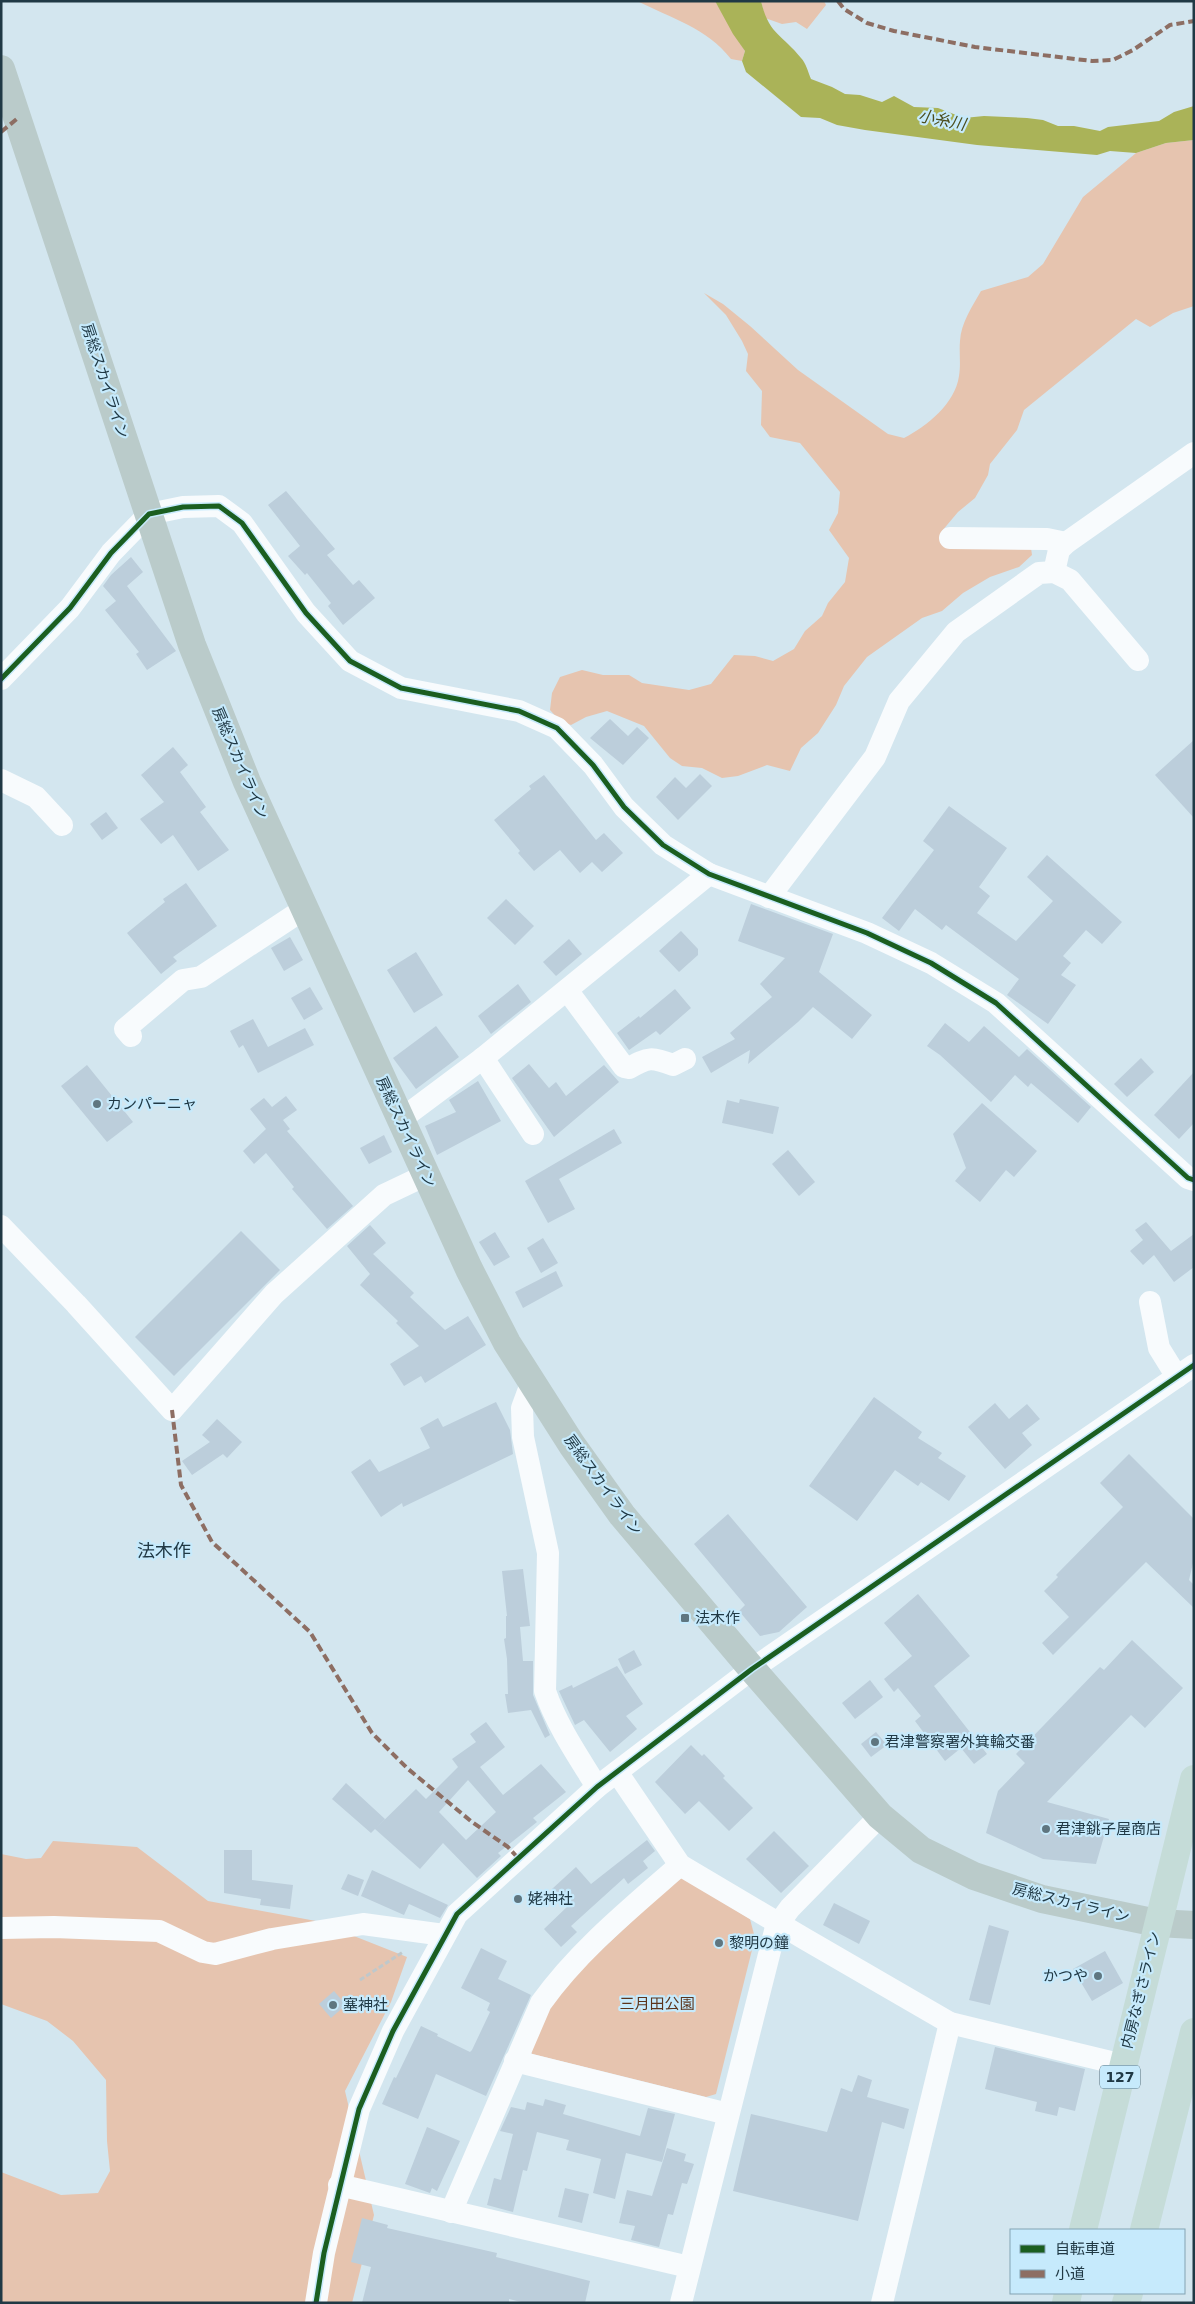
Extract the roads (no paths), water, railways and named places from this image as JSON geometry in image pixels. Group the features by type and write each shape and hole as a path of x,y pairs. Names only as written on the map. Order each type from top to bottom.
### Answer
{"highway":[{"name":"内房なぎさライン","path":"1083,2229 1194,1779"},
{"path":"1144,2229 1194,2032"}],"main road":[{"name":"房総スカイライン","path":"1,69 192,645 208,686 247,782 400,1120 499,1326 532,1381 572,1445 622,1515 752,1669 880,1816 921,1850 974,1876 1042,1899 1158,1923"},
{"path":"1158,1923 1194,1925"},
{"path":"1158,1923 1194,1942"}],"street":[{"path":"1054,572 1059,550 1066,543 1194,452"},
{"path":"1,678 70,608 111,553 149,514 183,506 219,506 242,523 306,613 350,661 401,688 519,712 557,728 593,765 624,807 663,845 709,874 867,933 931,963 996,1003 1142,1137 1188,1178 1194,1180"},
{"path":"950,538 1047,539 1066,543"},
{"path":"769,897 875,757 900,701 956,632 1038,574 1054,572 1070,580 1138,660"},
{"path":"1,780 36,797 62,825"},
{"path":"400,1120 483,1058 709,874"},
{"path":"131,1036 125,1029 183,980 201,977 304,909"},
{"path":"567,990 624,1067 629,1068 653,1057 673,1065 685,1059"},
{"path":"483,1058 533,1134"},
{"path":"1,1226 76,1304 172,1410 274,1294 384,1195 426,1175"},
{"path":"316,2303 324,2253 339,2185 360,2109 393,2031 457,1914 597,1787 752,1669 1186,1371 1159,1348 1150,1302"},
{"path":"532,1381 522,1408 523,1437 548,1553 545,1691 550,1706 567,1739 597,1787"},
{"path":"617,1772 680,1865 950,2023 1123,2065"},
{"path":"680,2303 769,1950 779,1923 790,1908 880,1816"},
{"path":"451,2212 541,2003 560,1978 680,1865"},
{"path":"1,1928 54,1927 159,1931 203,1952 215,1954 272,1939 363,1924 444,1935"},
{"path":"882,2303 950,2023"},
{"path":"515,2061 728,2114"},
{"path":"339,2185 689,2266"}],"water":[{"name":"小糸川","path":"715,1 761,1 772,28 803,60 811,79 845,94 860,95 882,102 894,96 914,107 938,108 964,118 984,116 1027,118 1043,120 1058,126 1074,126 1100,131 1108,127 1159,121 1174,112 1194,106 1194,140 1166,143 1136,153 1110,151 1097,155 977,145 865,130 837,125 820,118 801,117 746,72 742,61 745,51 733,34"}],"place":[{"name":"カンパーニャ","path":"97,1104"},
{"name":"法木作","path":"685,1618"},
{"name":"君津警察署外箕輪交番","path":"875,1742"},
{"name":"君津銚子屋商店","path":"1046,1829"},
{"name":"姥神社","path":"518,1899"},
{"name":"黎明の鐘","path":"719,1943"},
{"name":"かつや","path":"1098,1976"},
{"name":"塞神社","path":"333,2005"}],"district":[{"name":"法木作","path":"164,1550"}],"park label":[{"name":"三月田公園","path":"657,2004"}]}
